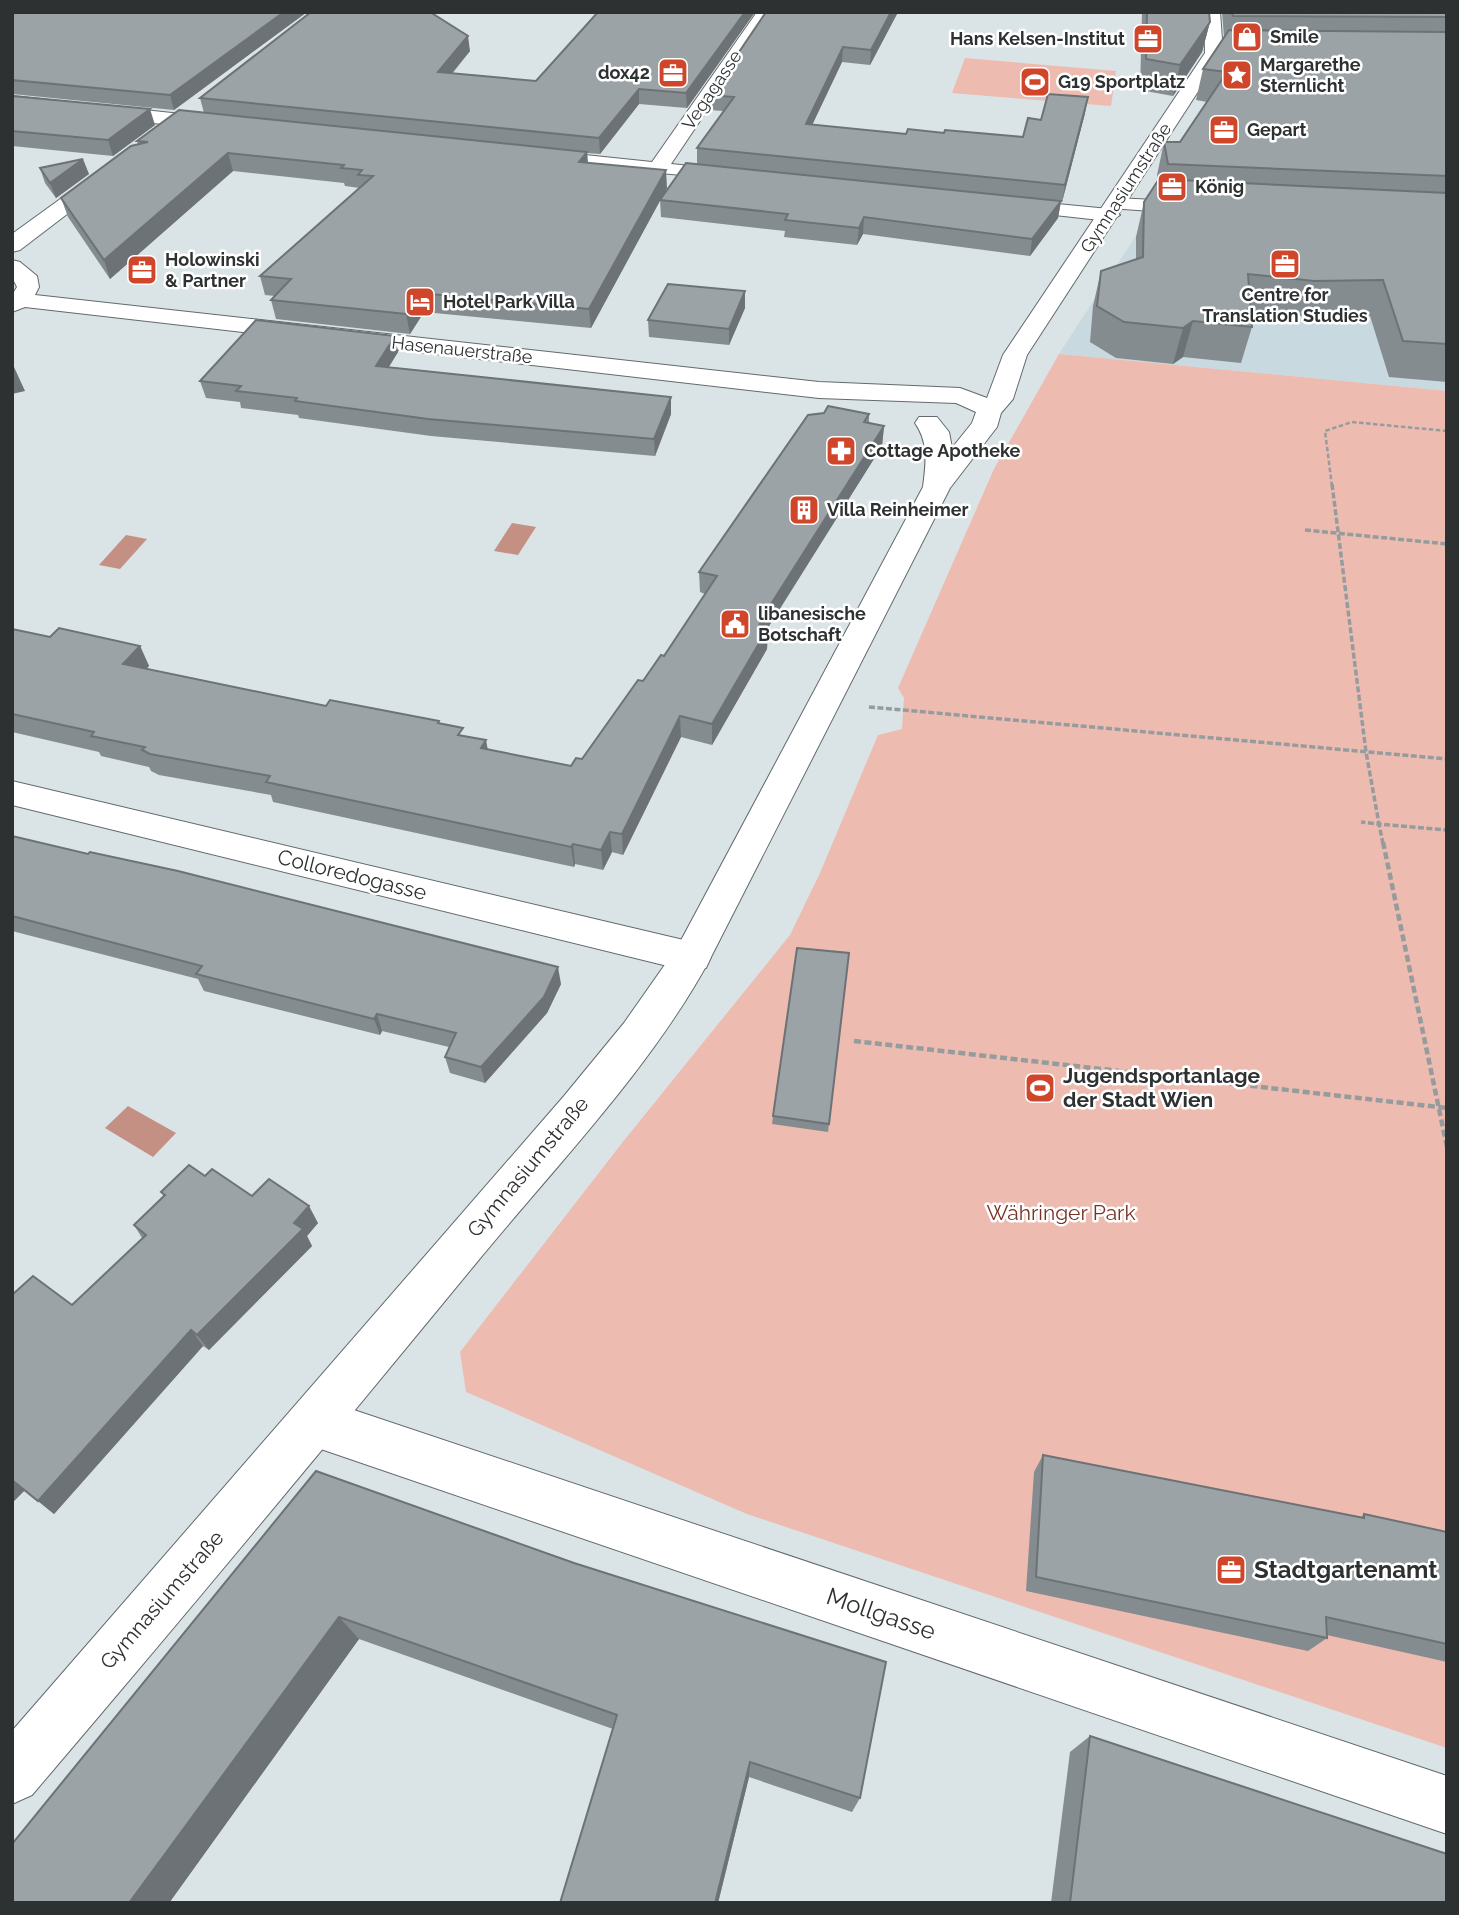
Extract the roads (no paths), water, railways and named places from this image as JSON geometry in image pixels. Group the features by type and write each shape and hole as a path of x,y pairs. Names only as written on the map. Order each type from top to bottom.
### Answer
{"street":[{"name":"Vegagasse","path":"659,168 765,12"},
{"name":"Gymnasiumstraße","path":"12,1775 315,1422 623,1054 692,957 937,487 1000,399 1015,355 1221,53 1212,12"},
{"path":"12,102 234,125"},
{"path":"159,136 202,103"},
{"path":"519,154 754,178"},
{"path":"12,245 127,160"},
{"path":"986,203 1112,210 1211,209"},
{"path":"12,267 26,276 28,287 17,303"},
{"name":"Hasenauerstraße","path":"17,303 819,390 967,387"},
{"name":"Gymnasiumstraße","path":"937,487 940,456 932,428 967,387 1015,355"},
{"path":"932,428 966,435 983,422 983,405 967,387"},
{"name":"Hasenauerstraße","path":"819,390 932,428"},
{"name":"Colloredogasse","path":"12,793 692,957"},
{"name":"Mollgasse","path":"315,1422 1447,1805"}],"place":[{"name":"Smile","path":"1247,37"},
{"name":"Hans Kelsen-Institut","path":"1148,39"},
{"name":"dox42","path":"673,73"},
{"name":"Margarethe Sternlicht","path":"1237,75"},
{"name":"G19 Sportplatz","path":"1035,82"},
{"name":"Gepart","path":"1224,130"},
{"name":"König","path":"1172,187"},
{"name":"Centre for Translation Studies","path":"1285,264"},
{"name":"Holowinski & Partner","path":"142,270"},
{"name":"Hotel Park Villa","path":"420,302"},
{"name":"Cottage Apotheke","path":"841,451"},
{"name":"Villa Reinheimer","path":"804,510"},
{"name":"libanesische Botschaft","path":"735,624"},
{"name":"Jugendsportanlage der Stadt Wien","path":"1040,1088"},
{"name":"Stadtgartenamt","path":"1231,1570"}],"park label":[{"name":"Währinger Park","path":"1061,1213"}]}
